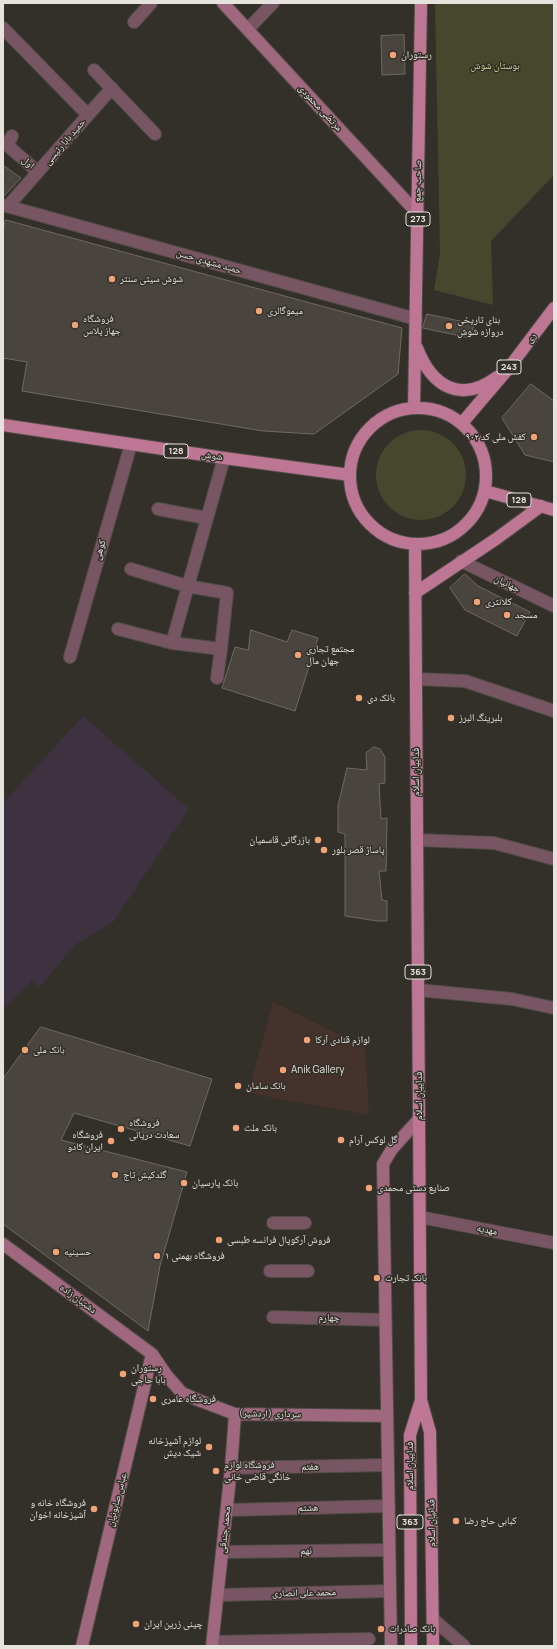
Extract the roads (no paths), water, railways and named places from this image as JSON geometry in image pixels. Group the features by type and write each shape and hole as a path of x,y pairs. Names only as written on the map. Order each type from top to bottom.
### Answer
{"main road":[{"name":"صاحب جمع","path":"414,408 421,3"},
{"name":"ری","path":"462,423 508,369 554,308"},
{"path":"415,344 423,363 434,378 444,385 457,390 470,390 481,386 493,380 508,369"},
{"path":"414,408 431,409 448,414 462,423 474,436 482,451 486,468 482,502 473,516 461,529 446,538 430,543 415,544 396,540 381,533 368,522 358,508 354,497 350,475 352,458 358,442 369,429 382,418 397,411 414,408"},
{"name":"شوش","path":"3,425 350,475"},
{"name":"128","path":"484,491 554,510"},
{"path":"415,593 496,539 541,506"},
{"name":"فداییان اسلام","path":"411,1646 410,1435 421,1400 415,544"},
{"name":"فدائیان اسلام","path":"421,1400 430,1432 433,1646"}],"street":[{"path":"134,22 151,3"},
{"name":"مرتضی محمودی","path":"223,3 418,214"},
{"path":"248,29 273,3"},
{"name":"حمید بابا رئیسی","path":"3,28 88,115 6,206"},
{"path":"94,70 155,134"},
{"path":"88,115 112,88"},
{"name":"اول","path":"12,136 7,145 38,172"},
{"name":"حمید مشهدی حسن","path":"6,206 416,319"},
{"name":"کوهی","path":"70,657 131,444"},
{"path":"172,643 224,458"},
{"path":"158,509 206,518"},
{"name":"جهانیان","path":"461,561 554,606"},
{"path":"131,569 187,586 227,593 217,678"},
{"path":"118,629 172,643 221,649"},
{"path":"416,679 465,681 554,711"},
{"path":"417,840 494,843 554,859"},
{"path":"418,990 512,999 554,1008"},
{"path":"391,1646 383,1164 392,1149 419,1119"},
{"name":"مهدیه","path":"420,1217 554,1243"},
{"path":"273,1223 305,1223"},
{"name":"دشتبان زاده","path":"3,1244 152,1354"},
{"path":"270,1271 308,1271"},
{"name":"چهارم","path":"273,1317 386,1320"},
{"name":"عباس صابونیان","path":"82,1646 152,1354"},
{"name":"سرداری (اردشیر)","path":"152,1354 166,1376 182,1392 198,1400 235,1414 387,1416"},
{"name":"محمد جندقی","path":"213,1644 235,1414"},
{"name":"هفتم","path":"231,1468 388,1465"},
{"name":"هشتم","path":"227,1510 389,1506"},
{"name":"نهم","path":"222,1552 389,1550"},
{"name":"محمد علی انصاری","path":"218,1595 390,1591"},
{"path":"433,1619 464,1646"},
{"path":"213,1644 369,1639"}],"place":[{"name":"رستوران","path":"393,55"},
{"name":"شوش سیتی سنتر","path":"112,279"},
{"name":"میموگالری","path":"259,311"},
{"name":"فروشگاه جهاز پلاس","path":"75,325"},
{"name":"بنای تاریخی دروازه شوش","path":"449,326"},
{"name":"کفش ملی کد ۹۰۲","path":"534,437"},
{"name":"کلانتری","path":"477,602"},
{"name":"مسجد","path":"507,615"},
{"name":"مجتمع تجاری جهان مال","path":"298,655"},
{"name":"بانک دی","path":"359,698"},
{"name":"بلبرینگ البرز","path":"451,718"},
{"name":"بازرگانی قاسمیان","path":"318,840"},
{"name":"پاساژ قصر بلور","path":"324,850"},
{"name":"لوازم قنادی آرکا","path":"307,1040"},
{"name":"بانک ملی","path":"25,1050"},
{"name":"Anik Gallery","path":"283,1070"},
{"name":"بانک سامان","path":"238,1086"},
{"name":"بانک ملت","path":"236,1128"},
{"name":"فروشگاه سعادت دریانی","path":"121,1129"},
{"name":"گل لوکس آرام","path":"341,1140"},
{"name":"فروشگاه ایران کادو","path":"111,1141"},
{"name":"گلدکیش تاج","path":"115,1175"},
{"name":"بانک پارسیان","path":"184,1183"},
{"name":"صنایع دستی محمدی","path":"369,1188"},
{"name":"فروش آرکوپال فرانسه طبسی","path":"219,1240"},
{"name":"حسینیه","path":"56,1252"},
{"name":"فروشگاه بهمنی ۱","path":"157,1256"},
{"name":"بانک تجارت","path":"377,1278"},
{"name":"رستوران بابا حاجی","path":"123,1374"},
{"name":"فروشگاه عامری","path":"153,1399"},
{"name":"لوازم آشپزخانه شیک دیش","path":"209,1447"},
{"name":"فروشگاه لوازم خانگی قاضی خانی","path":"216,1471"},
{"name":"فروشگاه خانه و آشپزخانه اخوان","path":"94,1509"},
{"name":"کبابی حاج رضا","path":"456,1521"},
{"name":"چینی زرین ایران","path":"136,1624"},
{"name":"بانک صادرات","path":"381,1629"}],"park label":[{"name":"بوستان شوش","path":"495,66"}]}
